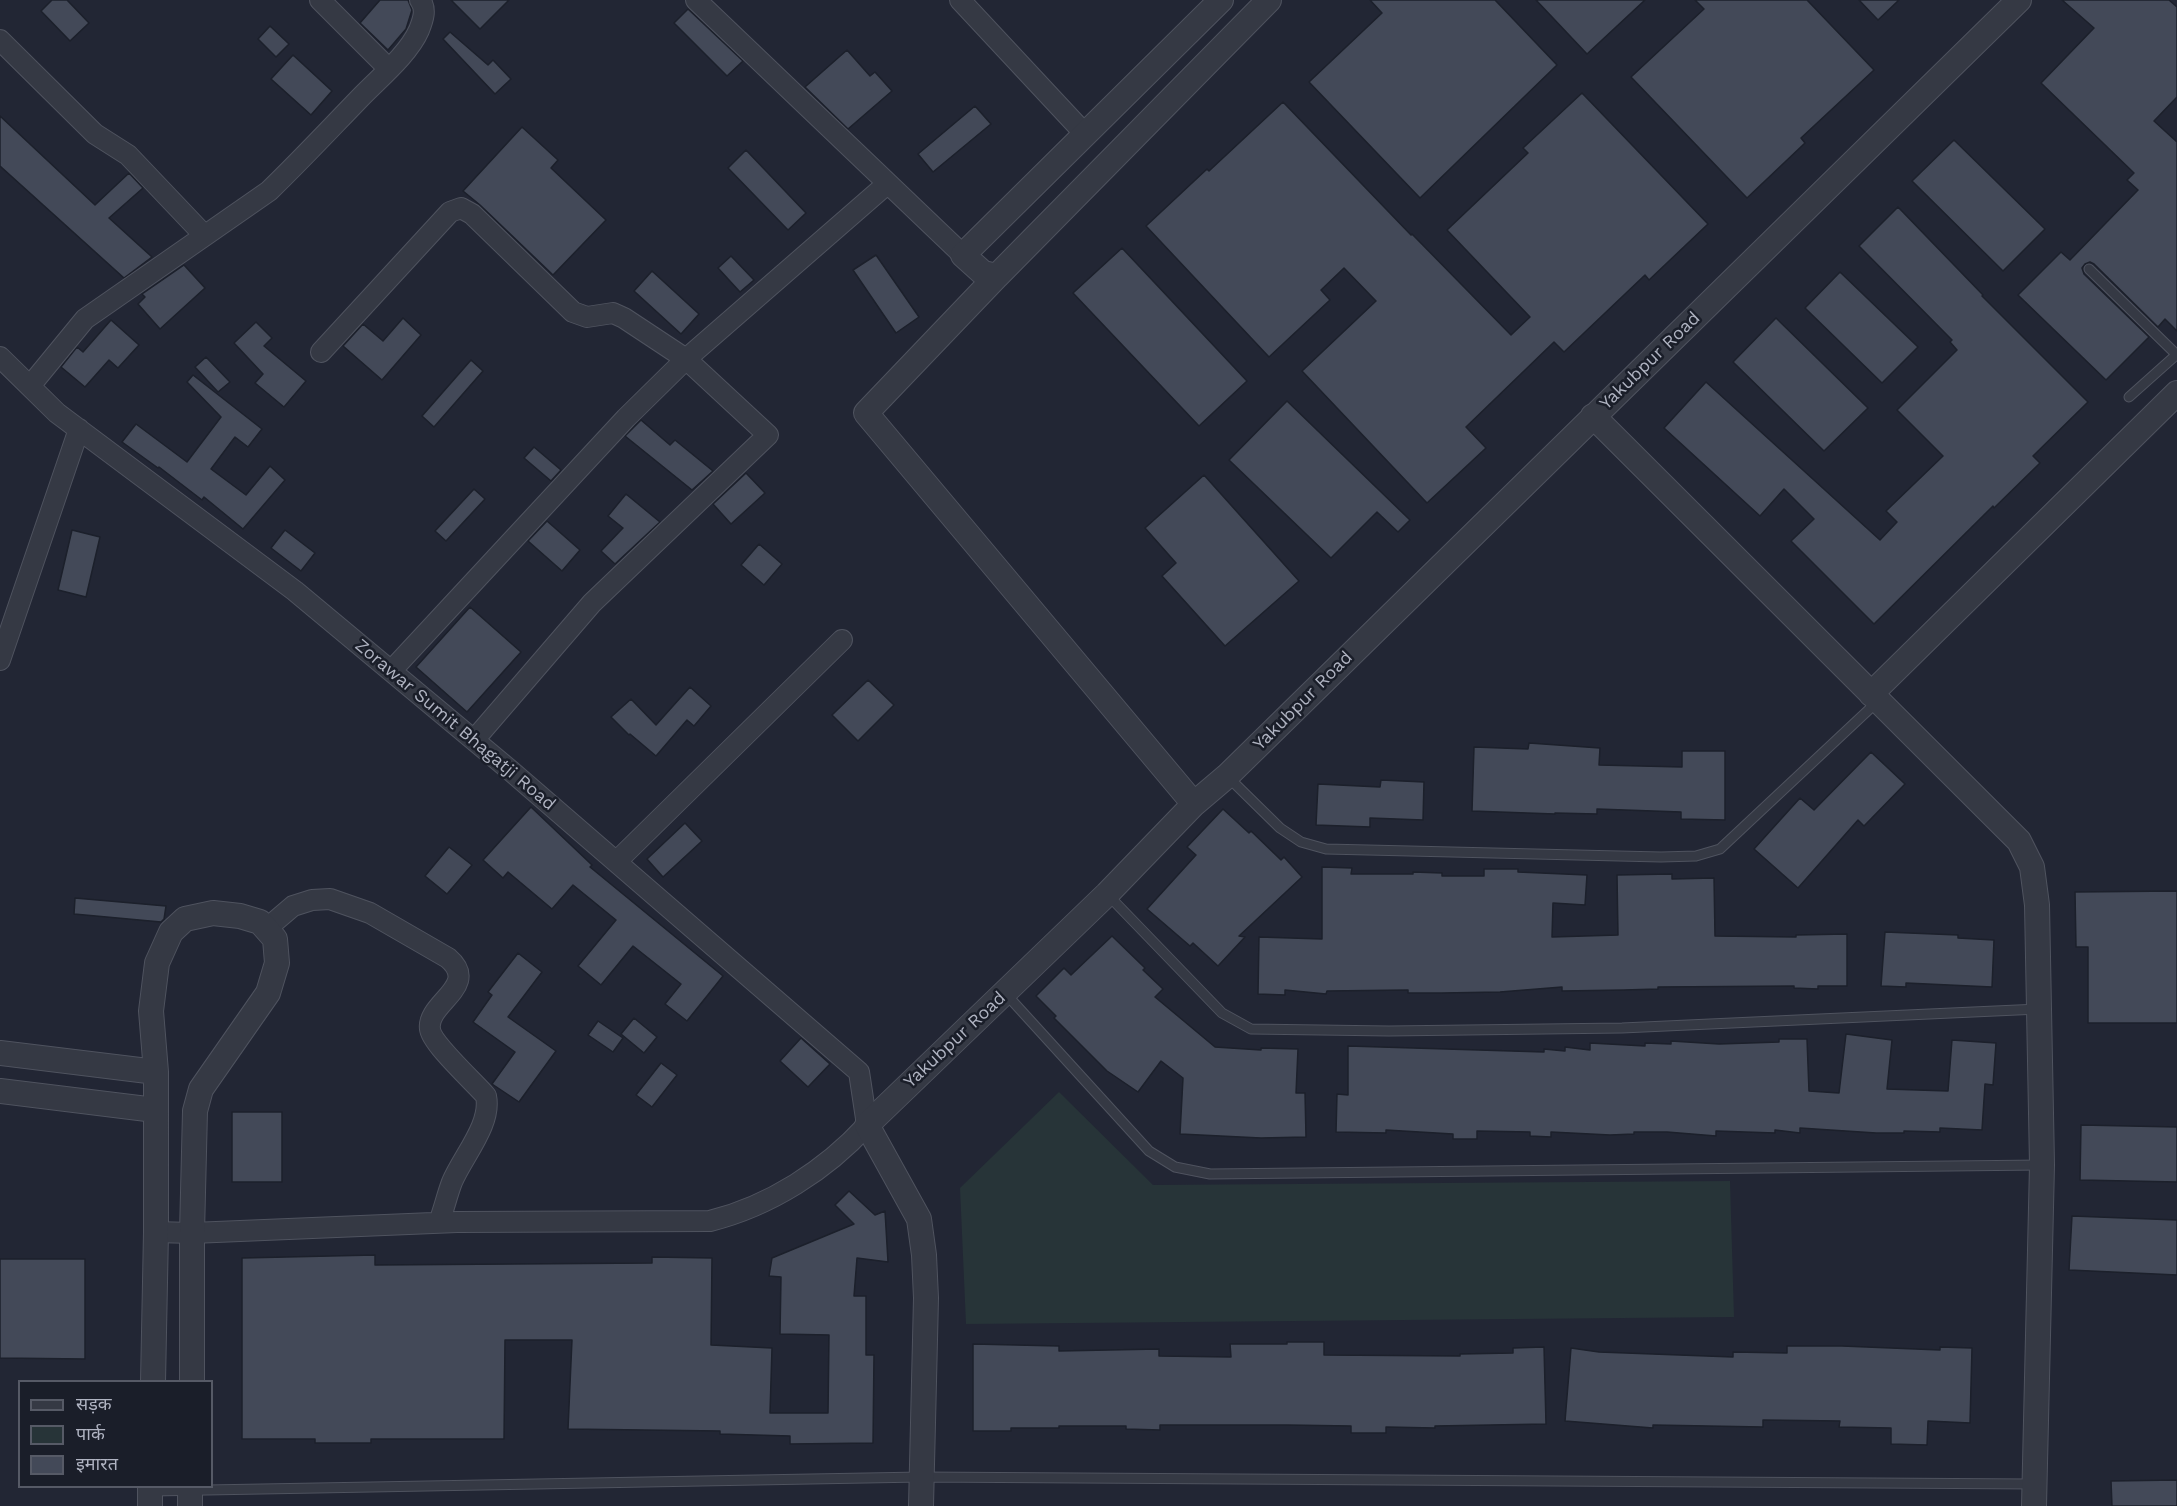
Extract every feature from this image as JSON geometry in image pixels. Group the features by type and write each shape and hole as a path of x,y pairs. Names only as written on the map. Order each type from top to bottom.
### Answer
{"street":[{"path":"320,0 389,69"},
{"path":"30,386 85,319 269,191 389,69 418,32 424,12 424,5 420,0"},
{"path":"697,0 963,255 983,273 997,276"},
{"path":"960,0 1085,134"},
{"path":"963,255 1221,0"},
{"path":"1194,804 866,413 997,276 1269,0"},
{"name":"Yakubpur Road","path":"867,1125 1107,894 1194,804 1227,776 2019,0"},
{"path":"0,40 95,134 128,155 204,235"},
{"path":"391,671 626,418 686,359 887,184"},
{"path":"321,352 450,212 461,208 472,214 573,312 587,317 613,313 624,318 686,359 768,435 592,603 474,740"},
{"name":"Zorawar Sumit Bhagatji Road","path":"0,357 57,413 295,591 617,861 859,1072 867,1125"},
{"path":"1875,697 2177,393"},
{"path":"1593,416 2019,841 2031,867 2037,905 2042,1165 2033,1495"},
{"path":"0,660 79,429"},
{"path":"617,861 842,640"},
{"path":"266,929 293,906 312,900 330,899 370,914 448,958 456,966 459,976 454,989 429,1026 431,1035 486,1095 488,1105 484,1120 453,1182 439,1222"},
{"path":"153,1380 156,1071 150,1011 157,963 171,932 184,919 213,914 240,916 260,922 275,939 276,963 268,993 201,1089 195,1111 192,1380"},
{"path":"0,1053 156,1071"},
{"path":"0,1091 155,1110"},
{"path":"156,1232 192,1233 439,1222 710,1221 739,1214 756,1206 814,1172 851,1143 867,1125 919,1219 924,1255 926,1298 921,1506"}],"lane":[{"path":"2089,269 2176,355 2129,397"},
{"path":"1227,776 1280,828 1301,842 1326,849 1696,856 1720,849 1875,697"},
{"path":"1107,894 1222,1013 1251,1029 1389,1031 1622,1028 2039,1009"},
{"path":"1005,993 1149,1151 1175,1167 1210,1174 2042,1165"},
{"path":"150,1494 921,1477 2033,1495"}],"green space":[{"path":"1059,1092 1153,1185 1730,1181 1734,1317 966,1324 960,1188"}],"building":[{"path":"52,0 67,0 89,23 70,41 41,11"},
{"path":"380,0 408,0 412,10 406,29 388,50 360,23"},
{"path":"451,0 509,0 480,29"},
{"path":"1370,0 1495,0 1557,65 1420,198 1309,82 1382,13"},
{"path":"1536,0 1645,0 1587,54"},
{"path":"1695,0 1807,0 1874,70 1801,138 1805,143 1747,198 1631,77 1704,9"},
{"path":"1859,0 1899,0 1878,20"},
{"path":"2062,0 2169,0 2177,7 2177,97 2154,121 2177,142 2177,331 2165,319 2158,327 2094,264 2090,262 2085,264 2082,268 2084,274 2149,337 2106,380 2018,295 2061,252 2070,260 2138,190 2127,180 2134,173 2041,83 2094,28"},
{"path":"688,9 743,61 727,76 674,23"},
{"path":"270,26 289,44 276,57 258,39"},
{"path":"450,32 488,65 493,60 511,79 495,94 443,39"},
{"path":"847,50 870,76 875,72 892,91 848,129 805,87"},
{"path":"293,55 332,91 311,115 271,79"},
{"path":"1582,93 1708,224 1649,280 1645,275 1564,352 1554,342 1466,427 1486,448 1427,503 1302,371 1376,301 1344,268 1321,290 1330,300 1269,357 1146,226 1283,102 1511,335 1530,317 1447,230 1528,153 1523,148"},
{"path":"975,106 991,124 933,172 918,154"},
{"path":"0,116 95,205 129,173 143,188 109,218 152,257 124,278 0,166"},
{"path":"522,127 558,160 551,168 606,220 553,275 463,191"},
{"path":"1954,140 2045,229 2003,271 1912,181"},
{"path":"746,150 806,213 788,230 728,168"},
{"path":"1898,207 1982,296 2088,402 2033,456 2040,463 1994,508 1993,506 1874,624 1791,541 1814,519 1784,489 1760,516 1664,428 1706,382 1880,540 1897,522 1886,511 1943,456 1897,410 1957,350 1950,342 1952,340 1859,246"},
{"path":"1122,248 1247,381 1199,426 1073,293"},
{"path":"876,255 919,317 896,333 853,270"},
{"path":"731,256 754,280 740,292 718,268"},
{"path":"184,265 205,288 160,329 138,304 145,297 142,294"},
{"path":"652,271 699,314 681,334 634,291"},
{"path":"1840,272 1918,347 1882,383 1805,308"},
{"path":"403,318 421,335 382,380 343,346 363,324 383,341"},
{"path":"1776,318 1868,408 1824,451 1733,362"},
{"path":"111,320 139,345 118,368 109,360 85,387 61,367 77,347 83,352"},
{"path":"256,322 272,338 264,346 306,381 284,407 255,383 263,374 234,343"},
{"path":"206,357 230,382 218,392 195,367"},
{"path":"471,360 483,371 434,427 422,416"},
{"path":"193,375 262,429 248,447 235,437 211,469 246,495 270,466 285,480 243,529 204,497 202,500 122,442 136,424 187,462 221,417 187,382"},
{"path":"1287,401 1410,520 1398,532 1377,512 1331,558 1229,460"},
{"path":"641,420 670,445 675,440 713,471 692,490 625,436"},
{"path":"534,447 561,470 551,481 524,458"},
{"path":"746,473 765,493 731,524 713,504"},
{"path":"1204,475 1299,581 1225,646 1162,576 1176,563 1145,528"},
{"path":"474,489 485,499 446,541 435,531"},
{"path":"626,494 660,522 615,564 601,551 623,528 608,516"},
{"path":"547,521 580,550 562,571 528,541"},
{"path":"72,530 100,537 86,597 58,590"},
{"path":"285,530 315,553 301,571 271,548"},
{"path":"759,544 782,564 764,585 741,565"},
{"path":"470,607 521,652 467,712 416,667"},
{"path":"868,680 894,705 858,741 832,715"},
{"path":"690,687 711,706 694,726 687,720 656,756 629,735 611,717 631,699 656,725"},
{"path":"1529,743 1600,748 1599,765 1682,767 1682,751 1725,751 1725,820 1681,819 1681,812 1597,809 1597,814 1472,811 1474,747 1528,749"},
{"path":"1871,752 1905,784 1864,826 1858,820 1798,888 1754,849 1800,798 1814,810"},
{"path":"1381,780 1424,782 1423,820 1370,818 1370,827 1316,825 1318,784 1380,787"},
{"path":"531,807 592,865 590,867 723,976 687,1021 665,1004 681,984 633,946 601,985 578,966 616,920 573,885 552,909 508,872 503,878 483,860"},
{"path":"1223,809 1249,833 1251,831 1281,860 1284,857 1302,877 1239,936 1245,937 1218,966 1193,943 1190,946 1147,909 1196,855 1187,847"},
{"path":"685,823 702,841 663,877 647,859"},
{"path":"449,847 472,865 447,894 425,876"},
{"path":"1322,867 1352,868 1351,874 1413,874 1413,872 1442,873 1442,876 1484,876 1484,869 1518,869 1518,872 1587,875 1585,905 1553,903 1552,937 1618,935 1617,875 1672,874 1672,879 1714,878 1715,936 1796,937 1796,935 1847,934 1847,986 1818,986 1818,989 1794,988 1794,986 1658,987 1658,989 1562,991 1562,987 1500,992 1408,993 1408,990 1327,991 1326,994 1285,990 1285,995 1258,994 1259,937 1322,939"},
{"path":"2177,891 2177,1023 2088,1023 2088,947 2076,947 2075,892"},
{"path":"75,898 166,906 164,919 161,922 74,914"},
{"path":"1885,932 1958,935 1958,938 1994,940 1992,987 1906,983 1906,987 1881,986"},
{"path":"1112,936 1163,989 1155,997 1215,1047 1261,1050 1261,1048 1298,1049 1296,1093 1305,1093 1306,1137 1261,1138 1180,1134 1183,1078 1161,1061 1138,1092 1107,1071 1054,1018 1056,1016 1036,996 1064,968 1071,975"},
{"path":"518,953 542,972 508,1017 556,1051 519,1102 492,1084 515,1052 473,1022 492,995 488,992"},
{"path":"634,1018 657,1037 644,1053 621,1034"},
{"path":"598,1021 623,1038 613,1052 588,1035"},
{"path":"1846,1034 1892,1040 1887,1089 1948,1091 1952,1040 1996,1043 1993,1085 1985,1084 1982,1130 1940,1128 1940,1132 1876,1133 1800,1128 1800,1133 1775,1130 1775,1133 1716,1131 1716,1136 1667,1132 1610,1135 1551,1132 1551,1137 1530,1136 1530,1132 1477,1131 1477,1139 1453,1139 1453,1134 1386,1130 1386,1133 1336,1132 1337,1094 1348,1095 1348,1046 1544,1052 1544,1049 1565,1051 1565,1047 1590,1050 1590,1043 1645,1046 1645,1043 1671,1044 1671,1041 1719,1044 1807,1039 1809,1091 1839,1093"},
{"path":"801,1038 830,1064 808,1087 780,1061"},
{"path":"661,1063 677,1075 652,1107 636,1095"},
{"path":"232,1112 282,1112 282,1182 232,1182"},
{"path":"2081,1125 2177,1127 2177,1182 2080,1180"},
{"path":"849,1191 875,1215 885,1211 888,1262 857,1258 854,1296 866,1296 866,1355 874,1355 873,1443 790,1444 790,1436 720,1434 720,1431 568,1429 572,1340 505,1340 504,1439 371,1439 371,1443 315,1443 315,1439 242,1439 242,1258 375,1255 375,1265 652,1263 652,1257 712,1258 711,1345 772,1348 770,1413 828,1413 829,1335 780,1334 781,1277 769,1276 772,1258 854,1224 835,1205"},
{"path":"2072,1216 2177,1220 2177,1275 2069,1270"},
{"path":"0,1259 85,1259 85,1359 0,1358"},
{"path":"1287,1342 1324,1342 1324,1355 1460,1356 1460,1354 1513,1353 1513,1348 1544,1347 1546,1424 1435,1426 1435,1428 1386,1427 1386,1433 1351,1433 1351,1426 1287,1425 1160,1425 1160,1430 1126,1429 1126,1426 1059,1426 1059,1428 1011,1428 1011,1431 973,1431 973,1344 1059,1346 1059,1351 1159,1349 1159,1356 1231,1357 1230,1344 1287,1344"},
{"path":"1787,1346 1940,1350 1940,1347 1972,1348 1970,1423 1928,1421 1927,1445 1891,1444 1891,1428 1839,1427 1840,1421 1763,1420 1763,1427 1653,1425 1653,1428 1565,1421 1571,1348 1599,1352 1733,1357 1733,1352 1787,1353"},
{"path":"2177,1480 2177,1506 2112,1506 2111,1481"}]}
